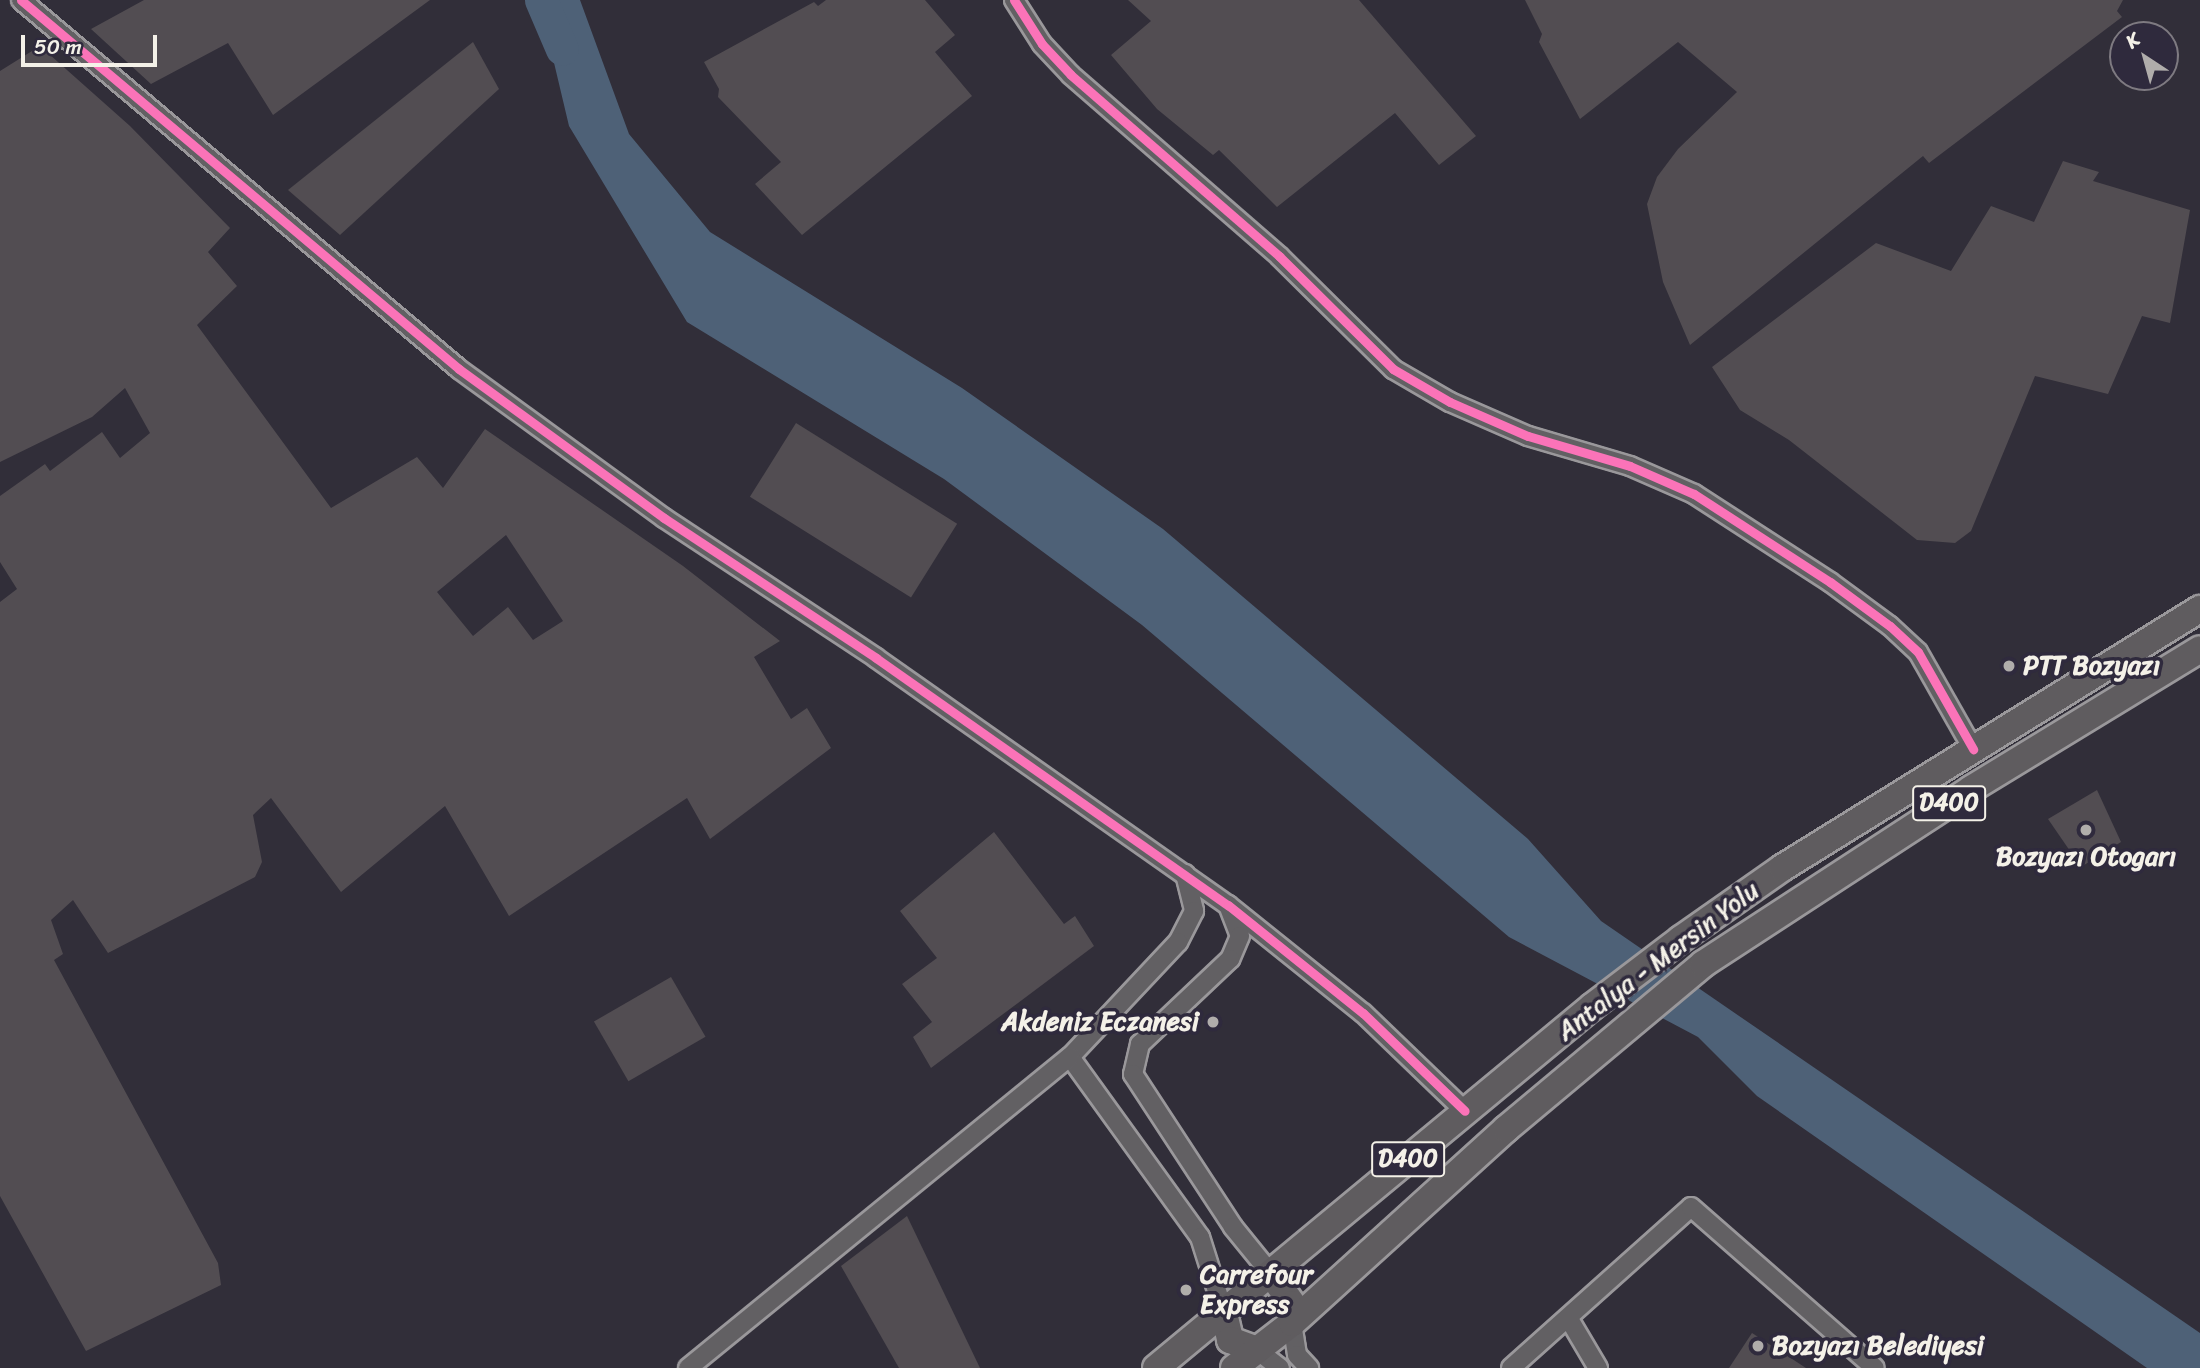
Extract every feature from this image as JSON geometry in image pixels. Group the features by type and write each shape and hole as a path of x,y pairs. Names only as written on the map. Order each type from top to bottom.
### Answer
{"highway":[{"name":"Antalya - Mersin Yolu","path":"1156,1368 1272,1275 1593,1006 1681,939 1782,869 2200,610"},
{"name":"Antalya - Mersin Yolu","path":"1234,1368 1292,1323 1617,1035 1703,964 1971,789 2200,649"},
{"path":"1272,1275 1292,1304 1292,1323"},
{"path":"1224,1313 1230,1340 1257,1350"}],"street":[{"path":"22,0 459,369 664,518 876,658 1228,905 1363,1013 1465,1111"},
{"path":"1014,0 1042,44 1071,75 1279,256 1393,369 1450,402 1528,436 1630,466 1694,494 1830,582 1890,626 1918,652 1973,749"},
{"path":"688,1368 1070,1058 1178,942 1194,911 1185,874"},
{"path":"1228,905 1240,936 1230,959 1140,1045 1133,1074 1233,1227 1272,1275"},
{"path":"1070,1058 1200,1237 1224,1313"},
{"path":"1511,1368 1569,1319 1691,1207 1875,1368"},
{"path":"1569,1319 1598,1368"},
{"path":"1292,1323 1297,1355 1309,1368"},
{"path":"1257,1350 1280,1368"}],"water":[{"path":"545,0 580,0 629,134 710,232 962,388 1163,529 1528,839 1601,921 2200,1333 2200,1368 2147,1368 1757,1096 1698,1037 1509,937 1142,625 944,479 687,322 569,126 546,29"}],"building":[{"path":"144,0 430,0 273,115 228,43 151,84 91,29"},
{"path":"826,0 925,0 955,35 935,52 972,96 802,235 755,184 781,162 718,97 719,89 704,62 814,2 818,6"},
{"path":"1128,0 1359,0 1476,136 1439,165 1395,113 1277,207 1219,150 1213,155 1157,109 1111,55 1151,21"},
{"path":"1525,0 2123,0 2117,11 2122,17 2117,21 2109,21 2109,27 1929,163 1923,156 1690,345 1663,282 1647,204 1657,177 1678,149 1737,92 1678,42 1580,119 1539,42 1542,34"},
{"path":"473,42 499,89 340,235 288,190"},
{"path":"40,46 130,126 230,228 208,252 237,286 197,325 331,508 417,457 443,488 485,429 683,566 780,641 754,657 791,719 807,708 831,748 710,839 687,798 509,916 445,806 341,892 271,798 253,815 262,862 255,877 108,953 73,900 51,920 63,954 54,960 218,1263 221,1285 86,1351 0,1196 0,602 17,589 0,562 0,496 45,464 50,471 102,432 120,458 150,433 125,388 92,417 0,462 0,71","holes":["506,535 563,621 533,640 508,607 473,636 437,592"]},
{"path":"2063,161 2099,172 2093,181 2190,210 2170,323 2142,316 2108,394 2035,376 1971,531 1955,543 1917,540 1789,440 1740,410 1712,367 1876,243 1951,271 1991,206 2034,222"},
{"path":"796,423 957,524 911,597 750,497"},
{"name":"Bozyazı Otogarı","path":"2097,790 2121,842 2081,867 2048,819"},
{"path":"994,832 1064,924 1075,916 1094,946 931,1068 913,1037 932,1022 902,984 937,958 900,911"},
{"path":"671,977 706,1037 628,1081 594,1021"},
{"path":"907,1216 980,1368 899,1368 841,1266"},
{"name":"Bozyazı Belediyesi","path":"1752,1333 1806,1368 1729,1368"}],"waterway":[{"path":"541,0 562,49"}],"cycle path":[{"path":"21,0 459,369 664,518 876,658 1228,905 1363,1013 1465,1111"},
{"path":"1014,0 1042,44 1071,75 1279,256 1393,369 1450,402 1528,436 1630,466 1694,494 1830,582 1890,626 1918,652 1973,749"}],"place":[{"name":"PTT Bozyazı","path":"2009,666"},
{"name":"Bozyazı Otogarı","path":"2086,830"},
{"name":"Akdeniz Eczanesi","path":"1213,1022"},
{"name":"Carrefour Express","path":"1186,1290"},
{"name":"Bozyazı Belediyesi","path":"1758,1346"}]}
